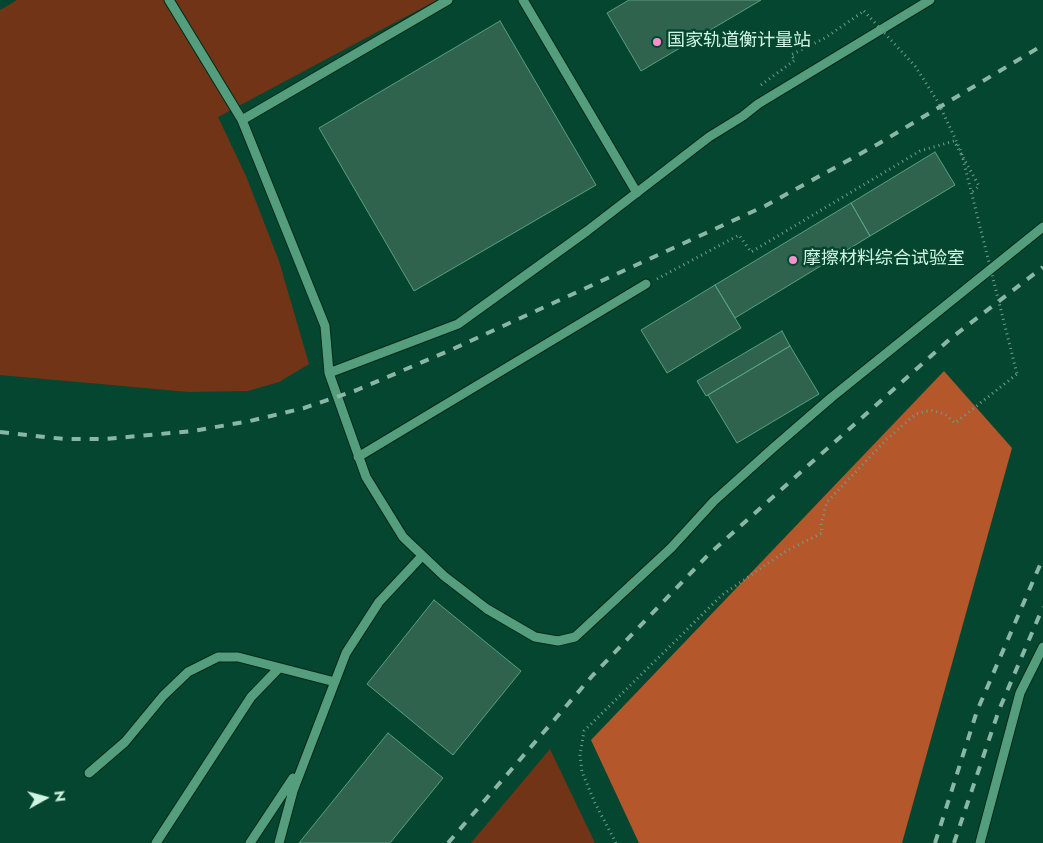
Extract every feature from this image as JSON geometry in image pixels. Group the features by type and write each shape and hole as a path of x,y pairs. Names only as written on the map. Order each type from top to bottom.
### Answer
{"lane":[{"path":"170,0 242,120 325,326 329,373 366,478 403,538 422,556 486,609 535,637 558,641 575,637 671,548 714,501 773,448 839,391 1043,227"},
{"path":"242,120 448,0"},
{"path":"523,0 637,193"},
{"path":"329,373 458,324 637,193 709,137 743,116 758,104 930,0"},
{"path":"358,457 646,284"},
{"path":"279,843 293,791 346,653 378,602 422,556"},
{"path":"980,843 1020,693 1043,646"},
{"path":"89,773 125,742 163,696 188,672 204,662 218,657 238,657 335,682"},
{"path":"156,843 251,697 279,668"},
{"path":"250,843 303,763"}],"path":[{"path":"616,843 595,803 582,772 580,754 584,731 722,595 786,551 822,533 821,524 827,502 887,439 916,414 932,410 945,414 955,423 1017,374 962,151 938,102 915,66 891,37 864,11 824,38 791,54"},
{"path":"646,284 739,236 751,252 920,151 954,141 979,186 972,192"}],"shaded area":[{"path":"17,0 437,0 218,117 246,176 279,261 309,364 279,382 248,391 189,392 0,375 0,10"},
{"path":"944,371 1012,448 902,843 639,843 591,740"},
{"path":"550,749 595,843 471,843"}],"building":[{"name":"国家轨道衡计量站","path":"629,0 761,0 641,71 607,13"},
{"path":"500,21 596,185 414,291 319,128"},
{"path":"935,152 955,185 870,236 851,203"},
{"name":"摩擦材料综合试验室","path":"851,203 870,236 735,318 715,285"},
{"path":"715,285 741,328 667,373 641,330"},
{"path":"782,331 790,346 706,396 697,381"},
{"path":"790,346 819,394 737,443 708,395"},
{"path":"434,600 521,671 453,755 367,684"},
{"path":"388,733 443,778 390,843 299,843"}],"railway":[{"path":"0,432 64,439 105,439 193,431 250,421 304,408 357,390 453,349 765,206 878,144 1043,45"},
{"path":"448,843 593,675 708,555 950,339 1043,267"},
{"path":"935,843 977,711 1043,558"},
{"path":"954,843 999,710 1043,607"}],"place":[{"name":"国家轨道衡计量站","path":"657,42"},
{"name":"摩擦材料综合试验室","path":"793,260"}]}
